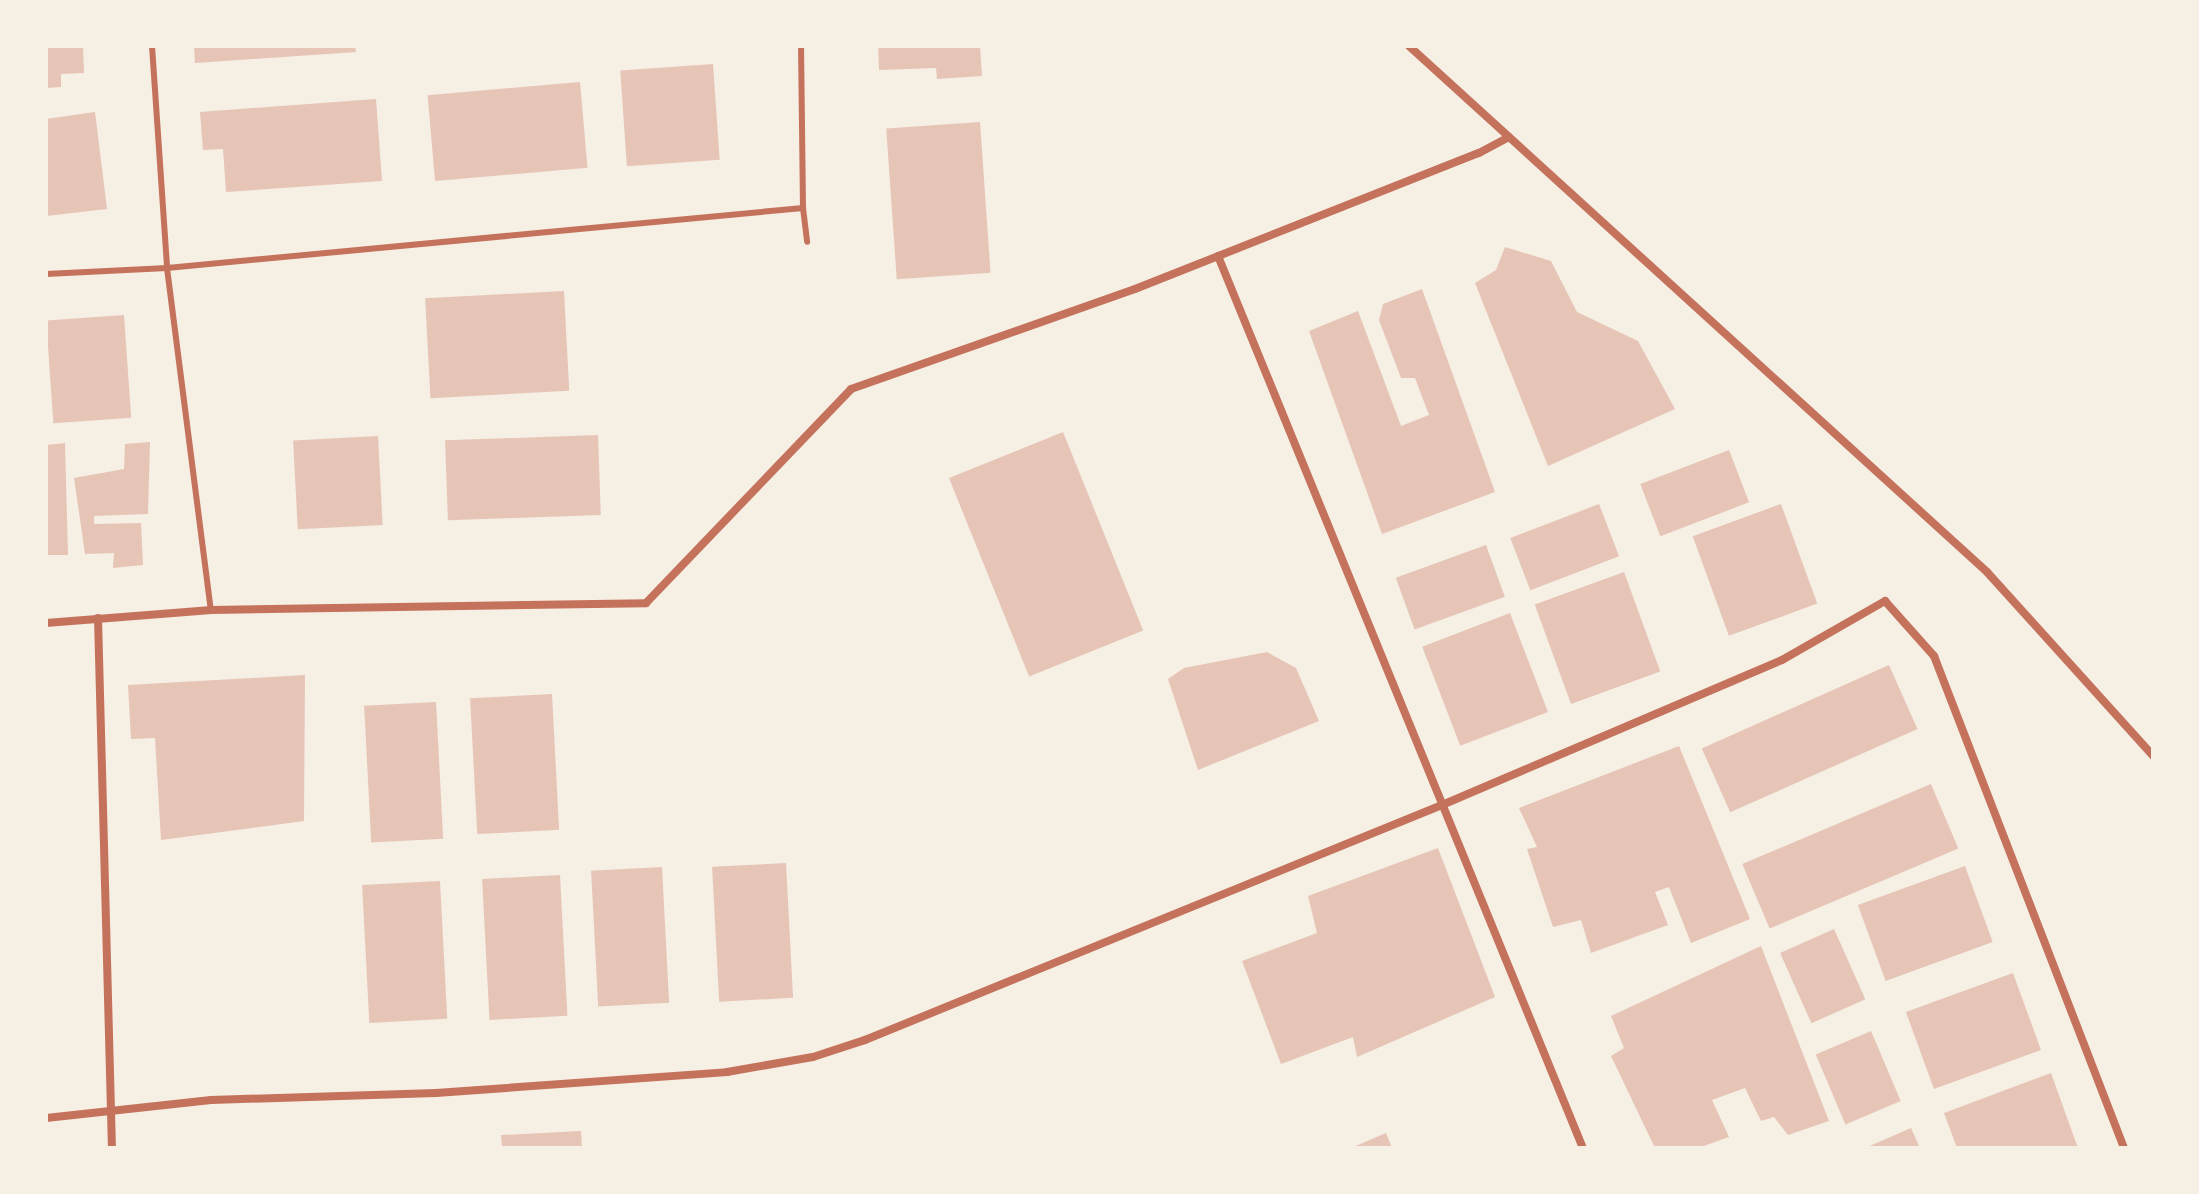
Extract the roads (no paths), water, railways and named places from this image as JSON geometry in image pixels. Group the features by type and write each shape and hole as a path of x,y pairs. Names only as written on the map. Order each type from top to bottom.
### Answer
{"street":[{"path":"1409,46 1987,572 2153,756"},
{"path":"46,623 211,610 646,603 851,389 1218,256 1479,153 1509,137"},
{"path":"1218,256 1583,1148"},
{"path":"46,1118 211,1100 436,1093 727,1072 813,1057 865,1040 1442,805 1782,660 1885,601 1934,656 2124,1148"},
{"path":"98,618 112,1148"}],"lane":[{"path":"152,46 167,268 211,610"},
{"path":"801,46 803,208 807,242"},
{"path":"46,274 167,268 803,208"}]}
